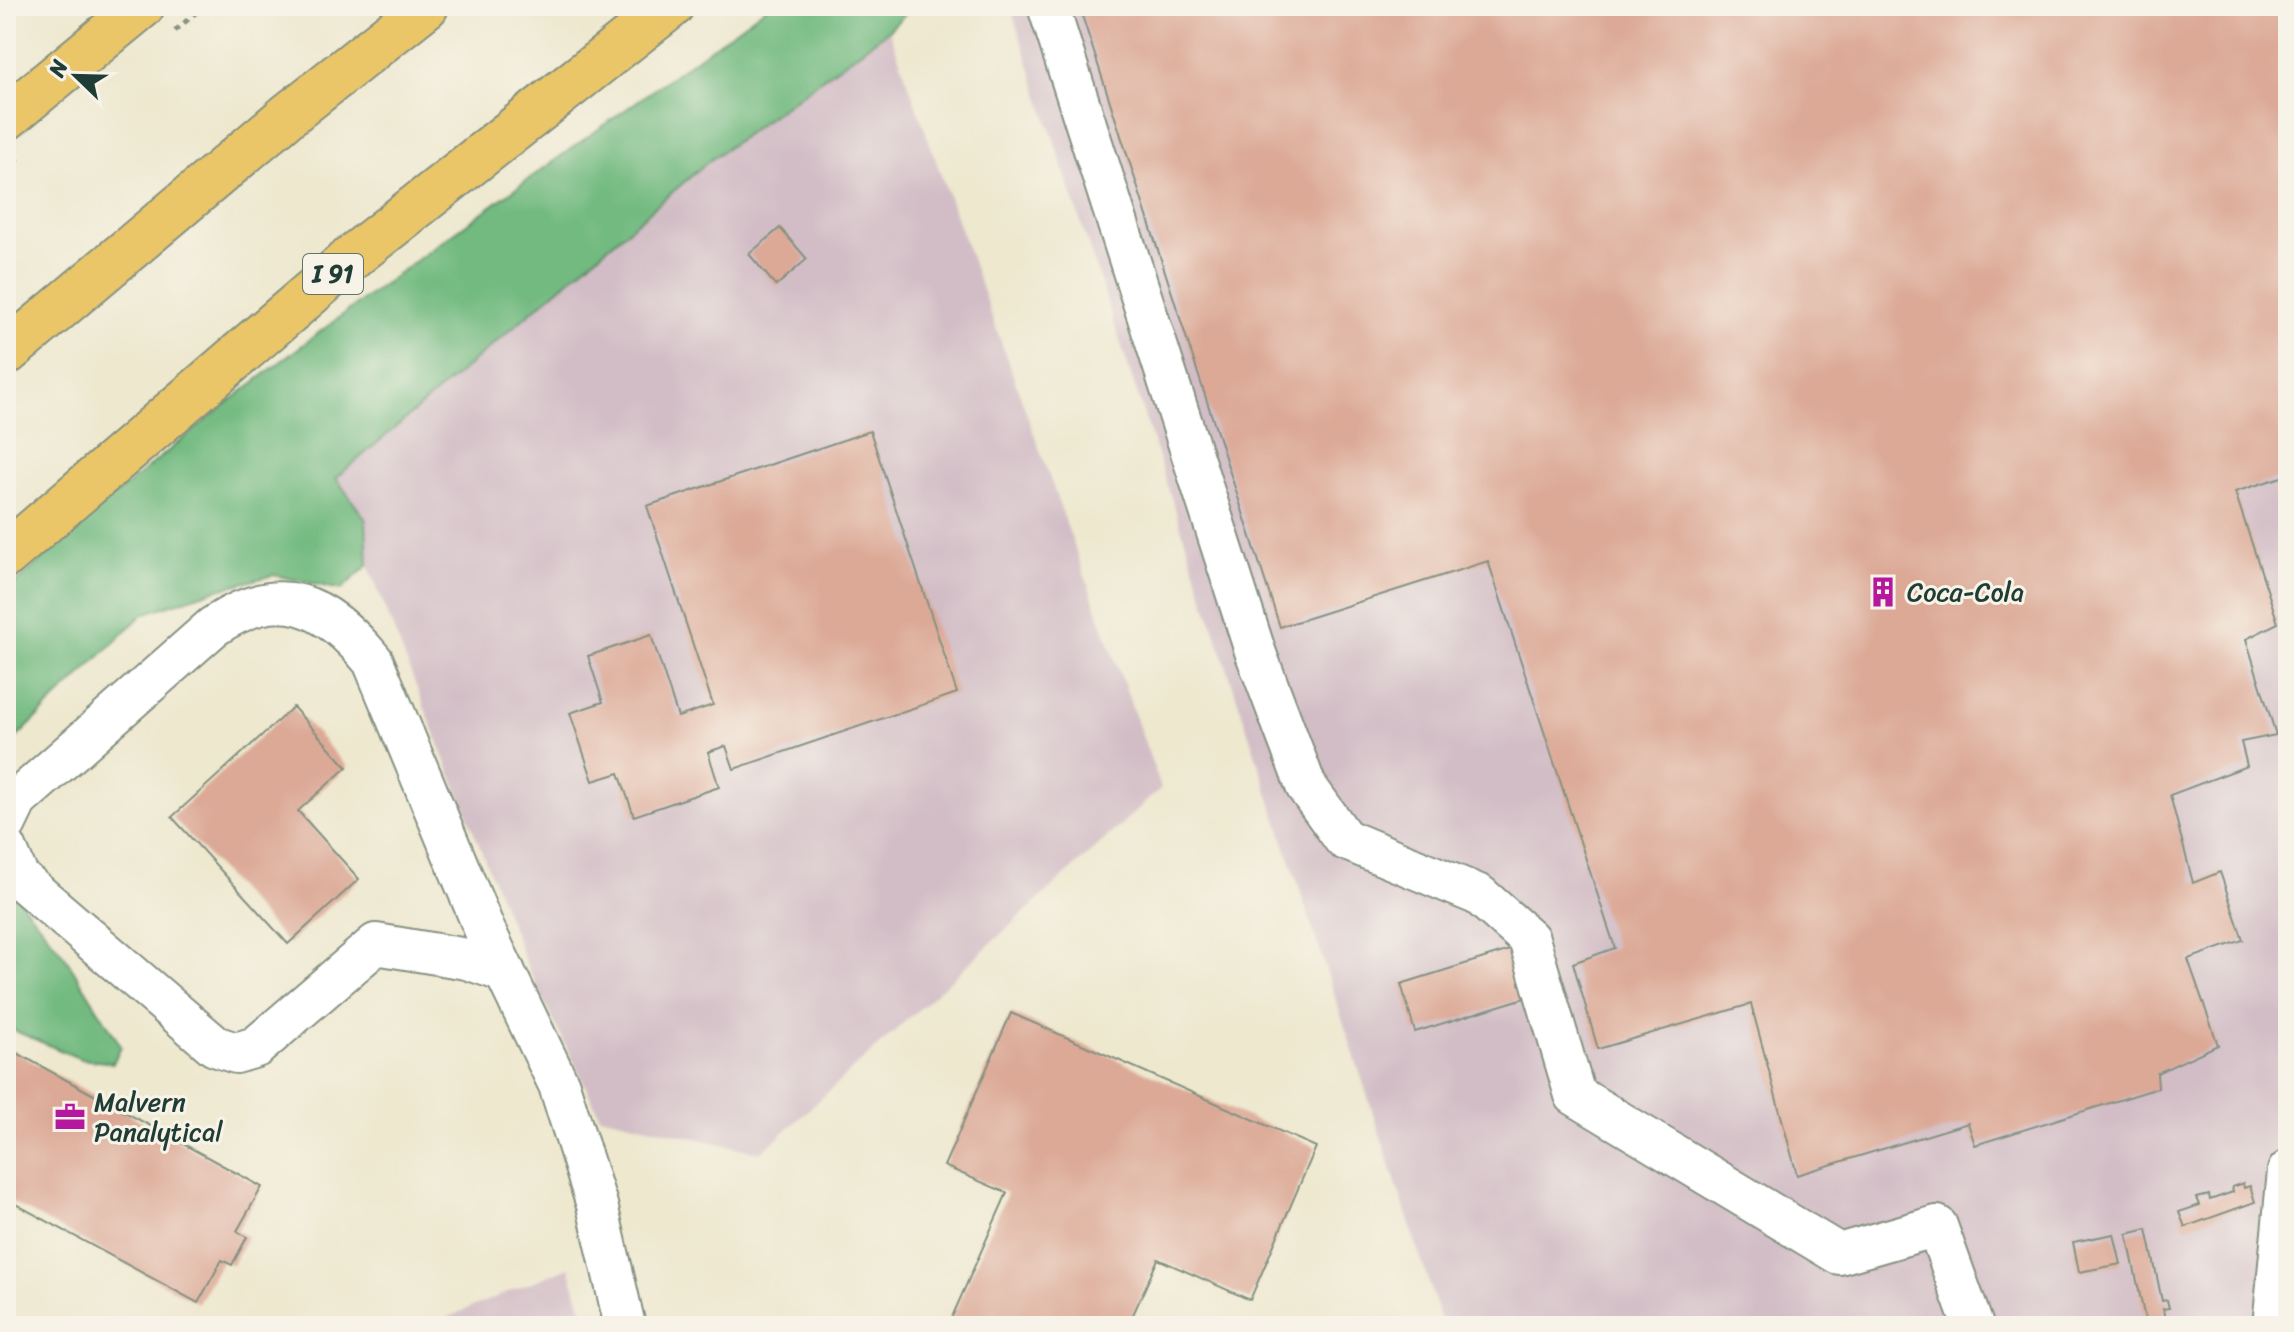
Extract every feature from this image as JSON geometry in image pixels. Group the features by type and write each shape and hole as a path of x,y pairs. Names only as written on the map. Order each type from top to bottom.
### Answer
{"main road":[{"path":"6,118 142,6"},
{"path":"6,353 287,116 426,6"},
{"name":"I 91","path":"6,555 381,234 671,6"}],"lane":[{"path":"1048,6 1256,654 1306,786 1321,808 1344,839 1479,895 1529,939 1575,1095 1839,1254 1937,1226"},
{"path":"6,823 17,800 213,627 253,603 270,601 331,617 350,633 373,661 505,972 559,1085 597,1205 615,1323"},
{"path":"6,848 19,878 215,1046 236,1053 256,1047 376,944 453,956 505,972"},
{"path":"2273,1326 2284,1262 2288,1171"},
{"path":"1937,1226 1940,1303 1946,1326"},
{"path":"1937,1226 1973,1326"}],"shaded area":[{"name":"Coca-Cola","path":"1010,6 2288,6 2288,1326 1443,1326"},
{"path":"889,30 1161,788 761,1153 600,1116 528,968 368,565 366,520 336,478 709,161"},
{"path":"569,1267 587,1326 426,1326"}],"green space":[{"path":"768,6 913,6 889,30 709,161 336,478 366,520 368,565 341,590 274,575 214,590 143,614 6,748 6,594 12,587 101,507 286,358"},
{"path":"6,883 66,958 121,1046 113,1063 81,1059 6,1027"}],"building":[{"name":"Coca-Cola","path":"1079,6 2288,6 2288,475 2235,492 2278,623 2246,639 2276,735 2241,742 2247,766 2170,795 2193,883 2220,872 2243,940 2188,959 2218,1045 2157,1073 2158,1088 1975,1145 1968,1123 1797,1175 1751,1004 1598,1049 1573,963 1615,948 1488,561 1280,627"},
{"path":"780,228 807,259 776,286 749,254"},
{"path":"870,431 957,693 734,769 726,746 708,752 719,787 634,816 619,773 593,781 570,713 603,702 588,656 651,635 678,717 713,705 647,506"},
{"path":"293,707 347,767 298,811 359,879 288,944 172,817"},
{"path":"1516,948 1531,996 1415,1032 1401,984"},
{"path":"1011,1013 1316,1147 1250,1300 1158,1259 1128,1326 948,1326 1007,1193 944,1166"},
{"name":"Malvern Panalytical","path":"6,1047 262,1187 237,1231 247,1237 232,1265 222,1260 198,1303 6,1199"},
{"path":"2243,1183 2244,1188 2250,1186 2255,1202 2185,1227 2179,1212 2200,1205 2197,1198 2209,1195 2210,1200 2233,1192 2232,1187"},
{"path":"2147,1229 2162,1301 2167,1300 2169,1308 2163,1309 2165,1320 2146,1324 2127,1234"},
{"path":"2114,1234 2121,1264 2079,1272 2073,1242"}],"place":[{"name":"Coca-Cola","path":"1883,592"},
{"name":"Malvern Panalytical","path":"70,1117"}]}
